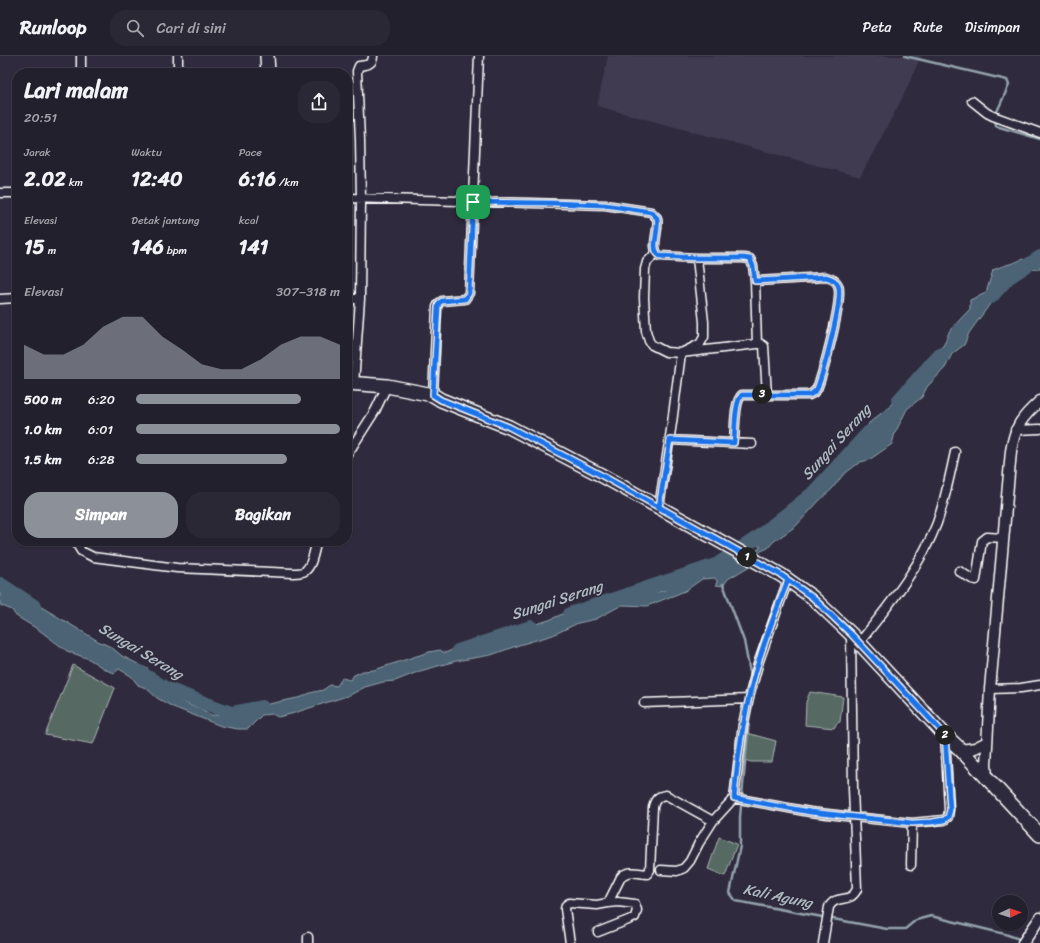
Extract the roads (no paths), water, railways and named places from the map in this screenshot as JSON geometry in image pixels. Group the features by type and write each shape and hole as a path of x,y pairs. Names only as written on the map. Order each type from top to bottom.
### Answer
{"main road":[{"path":"268,56 268,68"},
{"path":"352,383 387,386 433,395 441,400 509,427 599,474 784,578 812,597 855,638 1040,835"}],"street":[{"path":"81,56 82,68"},
{"path":"178,56 178,68"},
{"path":"352,366 360,299 361,199 357,68 359,66 370,64 373,56"},
{"path":"433,395 439,303 442,301 465,299 469,293 479,56"},
{"path":"972,101 993,116 1040,133"},
{"path":"0,193 12,193"},
{"path":"352,198 605,205 651,212 655,215 658,222 654,249 656,253"},
{"path":"656,253 666,257 750,259 753,266 755,281 757,344"},
{"path":"656,253 647,262 645,268 645,318 647,336 652,345 666,352 681,353 761,344 764,346 767,395"},
{"path":"681,353 700,344 704,337 704,322 697,258"},
{"path":"734,443 737,404 739,397 742,395 809,395 817,389 827,356 839,299 838,285 832,279 826,277 755,281"},
{"path":"0,299 12,298"},
{"path":"352,299 360,299"},
{"path":"659,507 670,440 681,353"},
{"path":"352,447 375,411 387,386"},
{"path":"987,777 990,689 1011,451 1015,430 1022,419 1040,401"},
{"path":"1015,430 1040,429"},
{"path":"670,440 752,444"},
{"path":"823,943 831,902 855,895 857,889 853,788 855,638 894,599 925,549 937,523 950,477 955,452"},
{"path":"959,571 976,580 982,541 987,537 1004,538"},
{"path":"78,546 81,551 92,557 177,568 292,573 303,572 307,569 315,546"},
{"path":"661,870 677,871 684,868 690,861 713,821 735,798 743,724 749,696 784,578"},
{"path":"990,689 1040,686"},
{"path":"644,703 749,696"},
{"path":"735,798 810,812 854,817 912,823 944,820 948,817 950,810 945,735"},
{"path":"961,750 975,748 988,742"},
{"path":"608,903 624,874 628,872 647,874 650,870 653,807 655,800 660,796 666,795 713,821"},
{"path":"911,865 912,823"},
{"path":"570,943 565,909 566,905 569,903 597,905 618,902 635,904 637,910 635,917 598,932"},
{"path":"1025,940 1040,918"}],"water":[{"path":"1023,259 1029,264 1040,263 1040,269 1027,270 1006,276 1000,290 969,333 964,345 952,354 945,368 927,387 922,397 907,409 895,433 892,444 869,460 860,462 843,475 832,489 796,526 773,542 768,548 761,551 748,567 728,579 723,586 716,585 717,581 715,578 702,579 685,591 647,606 622,605 596,619 578,623 553,635 491,655 456,661 420,671 395,681 383,682 365,687 350,695 291,714 278,717 272,714 262,715 248,729 221,726 173,707 157,698 146,688 138,685 131,676 119,669 114,673 106,670 89,659 67,651 39,630 16,616 12,610 0,605 0,589 13,595 28,599 98,641 111,647 122,656 148,669 146,672 162,692 192,706 200,708 211,715 231,716 238,715 247,707 302,697 310,693 323,690 330,685 337,686 342,678 350,680 354,675 363,671 374,670 429,652 440,650 445,653 452,650 454,646 479,645 507,638 517,630 549,620 574,609 613,605 640,595 663,591 677,581 698,576 709,570 717,562 728,560 757,550 761,547 757,545 768,531 806,502 811,492 827,481 843,466 854,452 859,438 869,423 889,407 906,385 913,389 923,378 937,350 943,346 950,330 970,309 970,300 986,293 993,270"}],"waterway":[{"path":"905,56 1007,80 1009,85 995,116 996,126 1040,139"},
{"name":"Sungai Serang","path":"991,297 1008,278 1040,257"},
{"name":"Sungai Serang","path":"898,401 940,354"},
{"name":"Sungai Serang","path":"570,614 716,565 758,537 812,494 869,432"},
{"name":"Sungai Serang","path":"0,584 34,606"},
{"name":"Kali Agung","path":"723,584 744,641 751,678"},
{"name":"Sungai Serang","path":"458,651 531,627"},
{"name":"Sungai Serang","path":"138,671 165,688 231,713 262,707"},
{"name":"Kali Agung","path":"754,693 749,721 740,817 740,846 730,893 736,901 887,929 905,929 916,920 931,916 1005,934 1022,940"}]}
